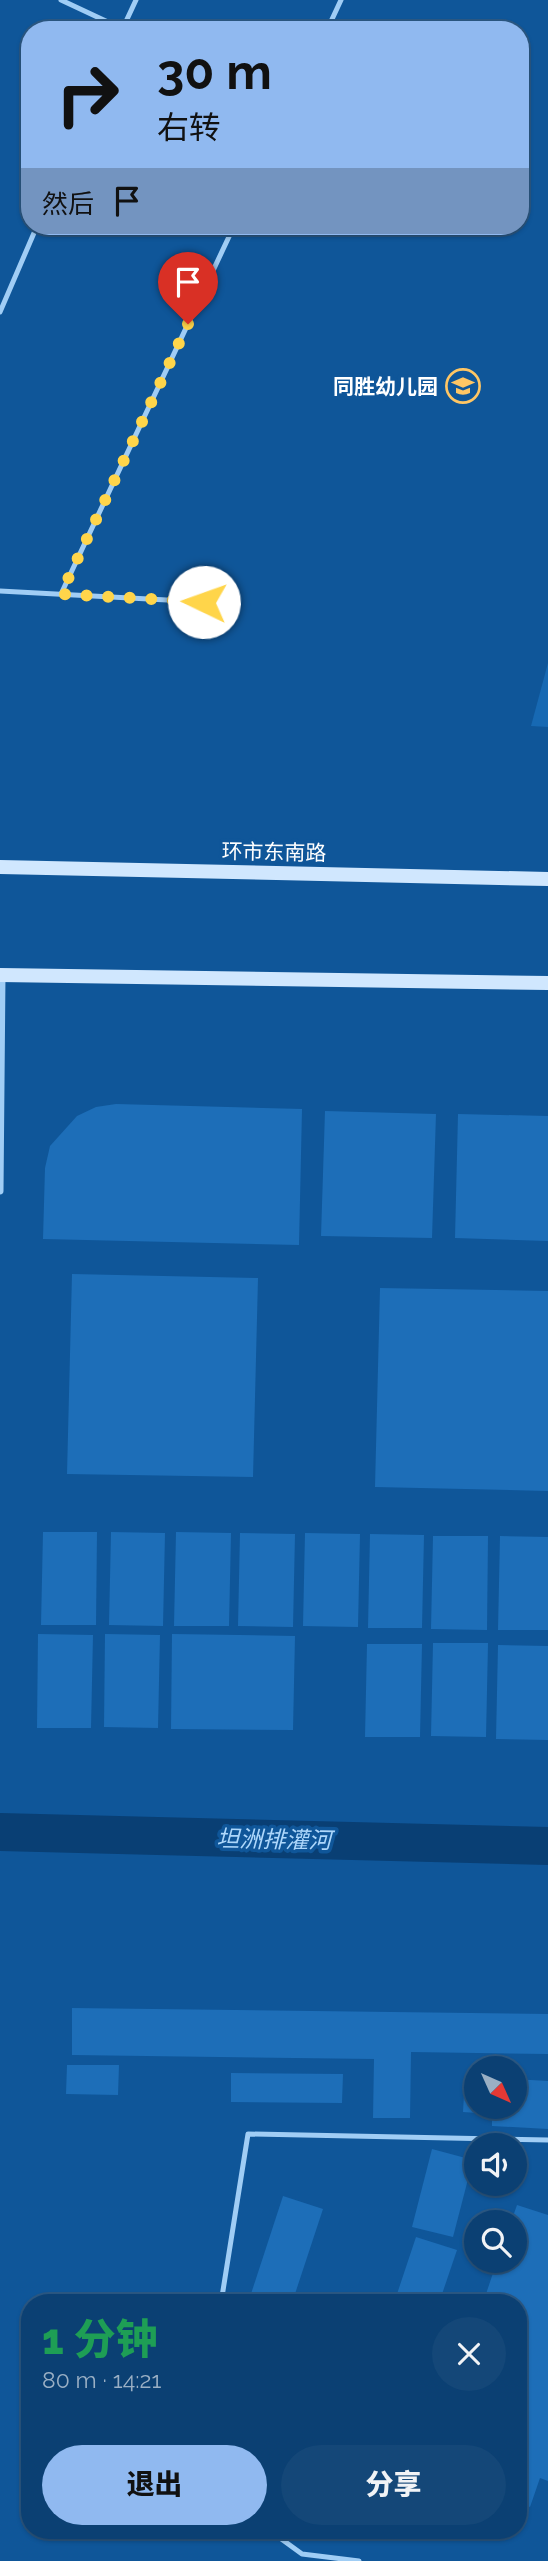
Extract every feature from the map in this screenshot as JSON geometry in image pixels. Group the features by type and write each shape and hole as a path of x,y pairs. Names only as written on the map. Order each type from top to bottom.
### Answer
{"main road":[{"name":"环市东南路","path":"0,867 548,879"},
{"path":"1,975 548,984"}],"street":[{"path":"0,1191 1,975"}],"lane":[{"path":"61,0 106,21"},
{"path":"127,21 136,0"},
{"path":"331,21 341,0"},
{"path":"0,312 33,235"},
{"path":"61,594 230,235"},
{"path":"0,592 204,602"},
{"path":"222,2294 248,2134 548,2140"},
{"path":"281,2539 302,2554 359,2561"}],"shaded area":[{"path":"548,663 548,727 531,726"}],"building":[{"path":"116,1104 302,1109 299,1245 43,1239 45,1168 50,1146 77,1116 96,1107"},
{"path":"325,1111 436,1114 432,1238 321,1236"},
{"path":"458,1114 548,1116 548,1241 455,1238"},
{"path":"72,1274 258,1278 253,1477 67,1474"},
{"path":"380,1288 548,1291 548,1491 375,1487"},
{"path":"43,1532 97,1532 96,1625 41,1625"},
{"path":"111,1532 165,1533 163,1626 109,1625"},
{"path":"176,1532 231,1533 229,1626 174,1626"},
{"path":"240,1533 295,1534 293,1627 238,1626"},
{"path":"305,1533 360,1534 358,1627 303,1626"},
{"path":"370,1534 424,1535 422,1628 368,1628"},
{"path":"433,1536 488,1536 487,1630 431,1629"},
{"path":"500,1536 548,1537 548,1630 498,1630"},
{"path":"38,1634 93,1635 91,1728 37,1728"},
{"path":"105,1634 160,1635 158,1728 104,1727"},
{"path":"172,1634 295,1636 293,1730 171,1729"},
{"path":"433,1643 488,1643 486,1737 431,1736"},
{"path":"367,1644 422,1644 420,1737 365,1737"},
{"path":"498,1645 548,1646 548,1740 496,1739"},
{"path":"72,2008 548,2014 548,2054 411,2052 410,2118 373,2118 374,2059 72,2055"},
{"path":"67,2065 119,2065 118,2095 66,2094"},
{"path":"231,2073 343,2074 342,2103 231,2102"},
{"path":"527,2080 548,2081 548,2129 492,2126 492,2119 527,2119"},
{"path":"432,2149 464,2158 464,2195 453,2237 412,2227"},
{"path":"283,2196 323,2209 295,2294 251,2294"},
{"path":"517,2205 548,2215 548,2481 540,2478 530,2507 527,2506 527,2294 486,2294 493,2273 527,2273 527,2210 515,2210"},
{"path":"416,2237 457,2250 442,2294 397,2294"}],"waterway":[{"name":"坦洲排灌河","path":"0,1832 548,1846"}],"place":[{"name":"同胜幼儿园","path":"463,386"}],"route":[{"path":"188,324 61,594 204,602"}]}
